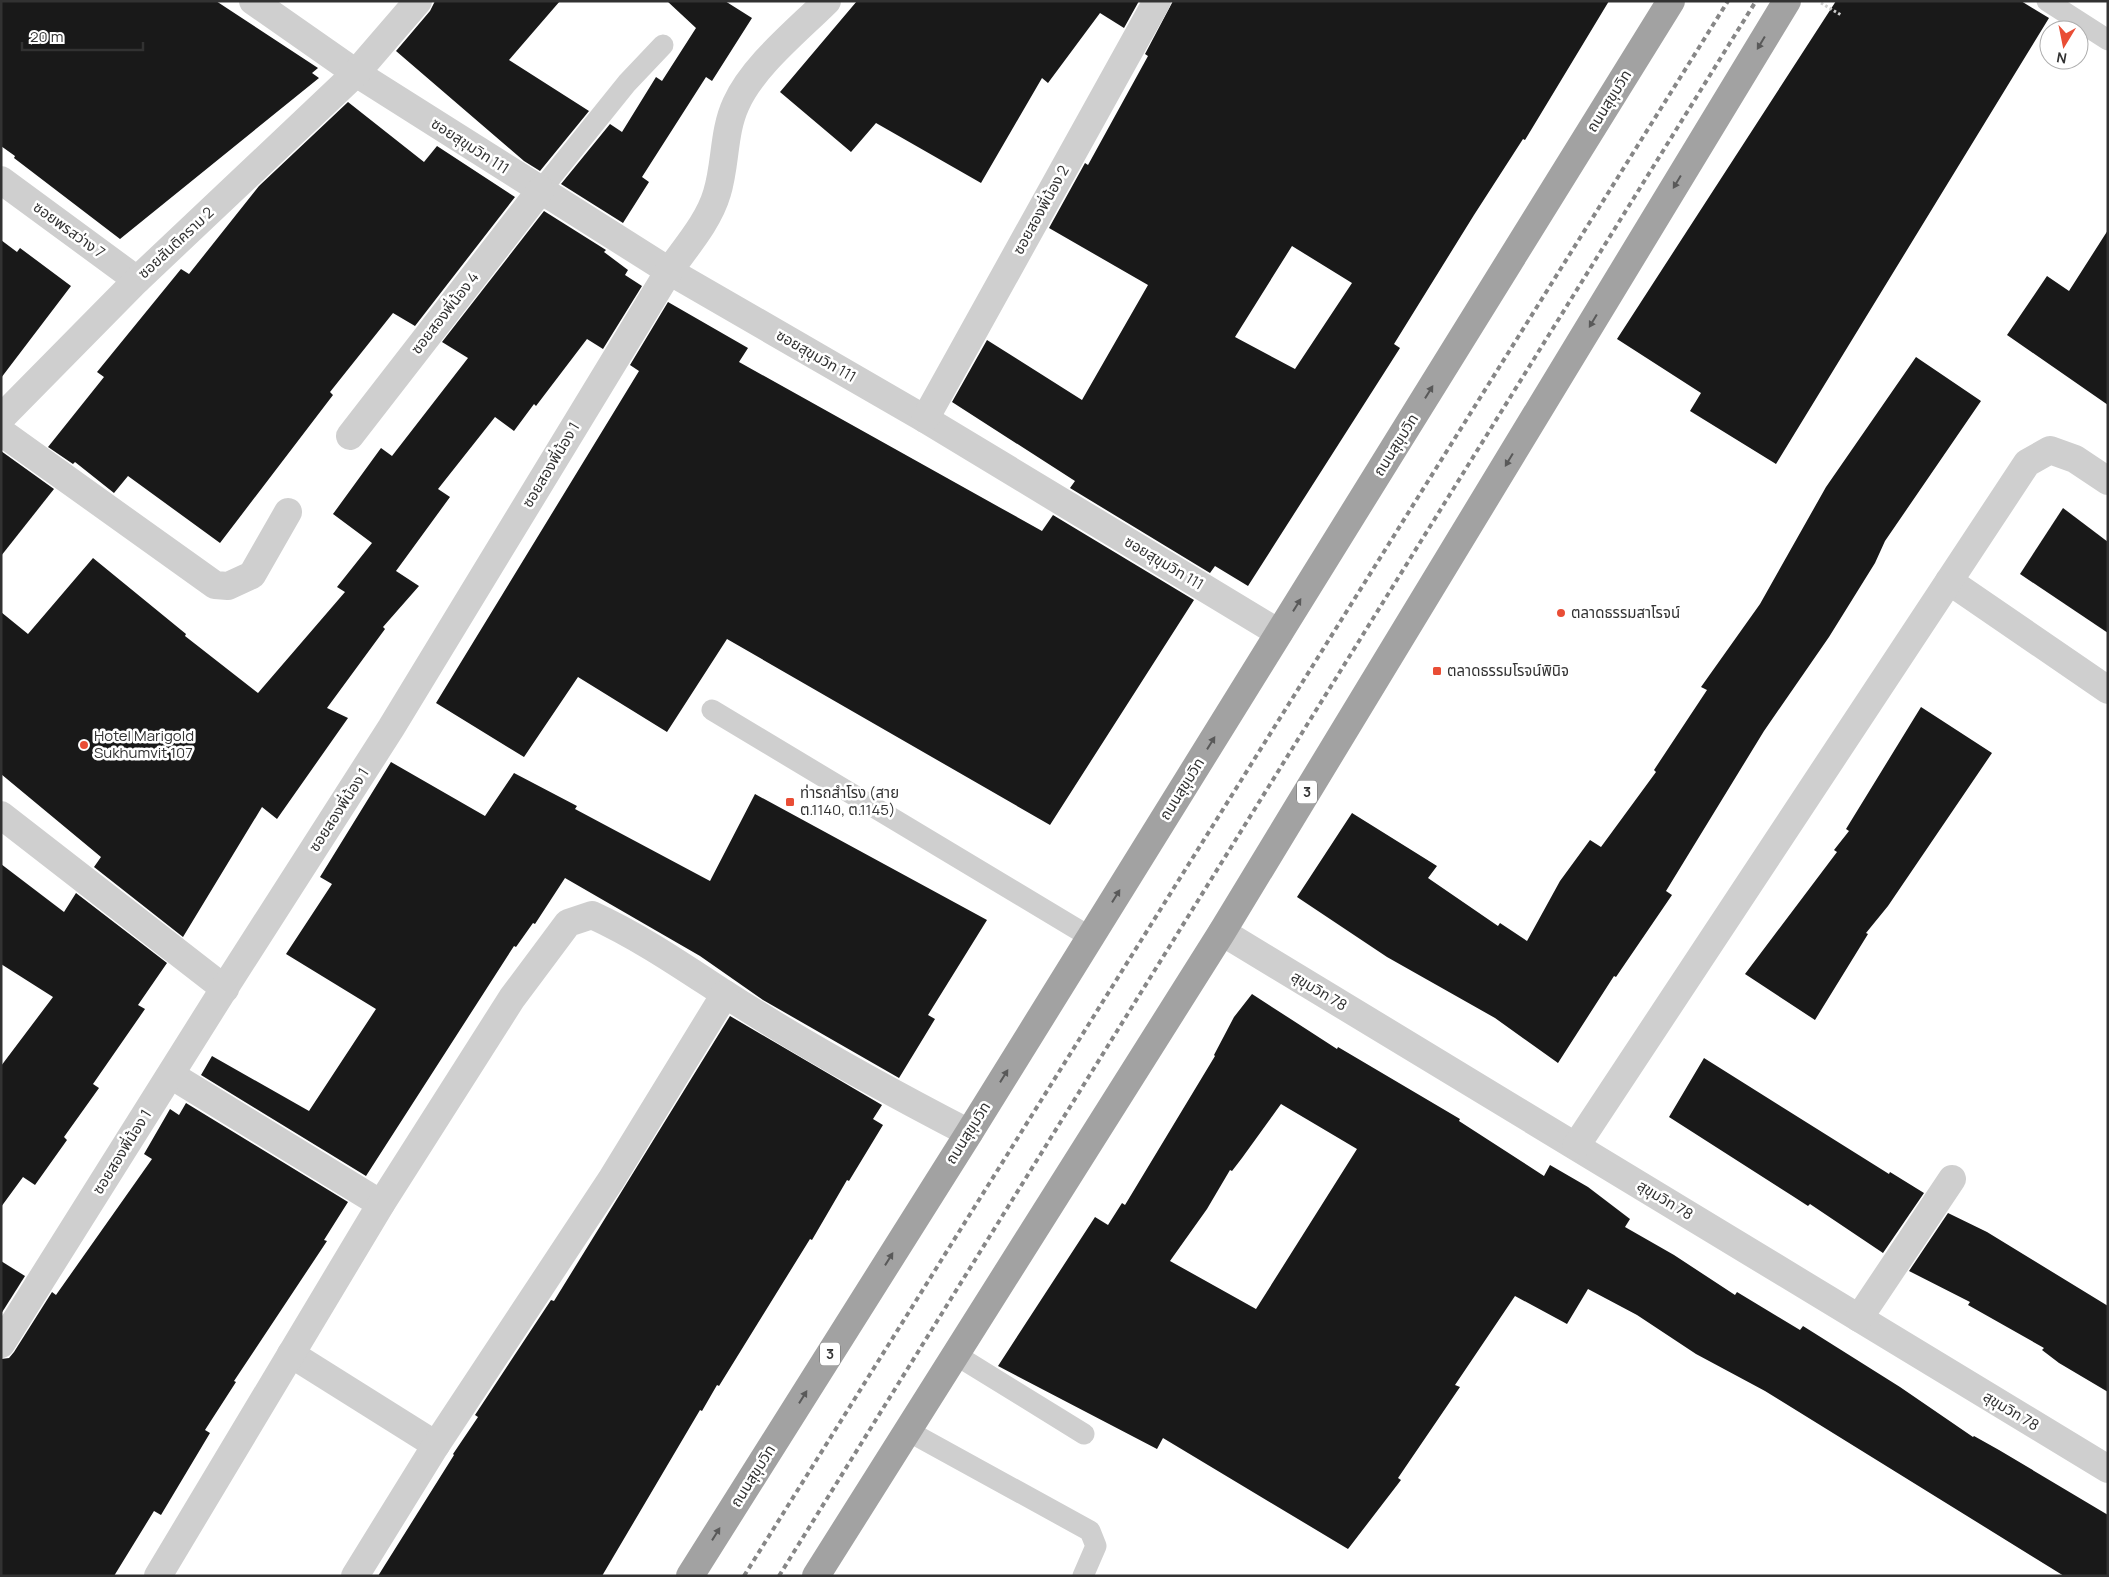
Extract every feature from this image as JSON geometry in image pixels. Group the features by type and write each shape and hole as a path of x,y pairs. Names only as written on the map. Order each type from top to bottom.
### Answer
{"highway":[{"name":"ถนนสุขุมวิท","path":"690,1576 969,1133 1671,1"},
{"name":"3","path":"816,1576 1222,932 1787,1"}],"street":[{"name":"ซอยสุขุมวิท 111","path":"253,1 356,73 669,271 925,419 1279,633"},
{"name":"ซอยสันติคราม 2","path":"1,418 137,280 356,73 418,1"},
{"name":"ซอยสองพี่น้อง 1","path":"1,1344 391,728 669,271 714,205 718,191 727,129 736,102 754,74 827,1"},
{"name":"ซอยสองพี่น้อง 2","path":"925,419 1157,1"},
{"name":"ซอยพรสว่าง 7","path":"1,180 137,280"},
{"name":"ซอยสองพี่น้อง 4","path":"350,436 540,191"},
{"path":"1,432 216,585 228,586 252,575 288,512"},
{"path":"1576,1146 2026,463 2050,450 2074,459 2108,481"},
{"path":"1949,581 2108,690"},
{"path":"1,815 225,989"},
{"path":"158,1576 381,1204 512,998 568,923 592,915 614,925 872,1082 969,1133"},
{"name":"สุขุมวิท 78","path":"1222,932 2108,1469"},
{"path":"356,1576 436,1445 611,1180 725,994"},
{"path":"171,1075 381,1204"},
{"path":"1858,1318 1952,1180"},
{"path":"291,1354 436,1445"}],"lane":[{"path":"2047,1 2108,40"},
{"path":"540,191 627,83 662,45"},
{"path":"712,710 1090,937"},
{"path":"956,1356 1084,1434"},
{"path":"908,1431 1090,1531 1096,1546 1083,1576"}],"path":[{"path":"1818,1 1842,15"}],"building":[{"path":"1,1 216,1 318,68 312,73 319,78 120,239 1,146"},
{"path":"435,1 560,1 509,60 589,111 540,171 524,161 396,51 430,11"},
{"path":"667,1 725,1 752,18 712,81 706,77 642,177 649,182 623,223 561,184 610,124 622,132 656,77 662,81 696,28"},
{"path":"857,1 1139,1 1124,28 1100,13 1048,83 1042,78 981,183 876,123 851,152 780,92"},
{"path":"1173,1 1609,1 1525,140 1523,139 1474,215 1394,344 1400,348 1248,586 1215,566 1210,573 1070,488 1075,481 952,402 987,340 1082,400 1148,285 1049,228 1085,163 1088,165 1148,56 1145,54","holes":["1292,246 1352,283 1295,369 1235,337"]},
{"path":"1836,1 2021,1 2049,18 2048,20 2039,20 2039,34 1776,464 1690,411 1701,393 1617,339"},
{"path":"348,102 424,162 437,146 515,197 415,326 393,313 330,392 333,395 220,543 128,476 114,493 75,462 73,464 48,447 104,377 97,372 181,269 189,274 259,186"},
{"path":"544,211 606,250 604,252 628,270 625,275 642,286 603,349 587,339 536,406 534,404 514,431 495,417 438,489 450,497 396,571 419,586 383,627 385,629 327,708 348,718 277,819 262,807 183,937 94,867 101,857 1,774 1,612 28,634 93,558 186,634 185,636 258,693 345,592 337,587 372,543 333,514 381,448 392,456 468,358 442,342"},
{"path":"2108,230 2108,405 2007,335 2047,276 2069,291"},
{"path":"1,240 17,252 20,248 71,286 1,378"},
{"path":"668,302 748,348 739,362 1042,531 1053,515 1194,600 1050,825 727,639 667,732 578,677 524,757 436,703 639,371 630,365"},
{"path":"1916,357 1981,401 1885,541 1875,563 1829,637 1764,731 1666,891 1672,895 1616,977 1614,976 1558,1063 1495,1018 1387,957 1297,897 1352,813 1437,866 1428,878 1498,926 1500,923 1527,941 1560,881 1590,840 1601,847 1656,772 1654,770 1707,690 1701,687 1760,604 1826,487"},
{"path":"1,451 54,489 1,556"},
{"path":"2063,508 2108,542 2108,633 2020,574"},
{"path":"1921,707 1992,753 1888,906 1866,933 1868,934 1815,1020 1745,974 1837,852 1834,850 1849,831 1846,829"},
{"path":"391,762 485,816 514,773 577,806 575,809 710,881 755,794 987,920 928,1015 935,1019 899,1078 763,1000 700,956 565,878 535,924 533,923 516,947 514,946 366,1176 201,1075 212,1056 309,1111 376,1009 286,954 332,884 320,877"},
{"path":"1,864 64,912 76,893 167,963 138,1005 145,1009 93,1084 99,1088 64,1137 67,1140 35,1185 23,1177 1,1207 1,1066 53,997 1,964"},
{"path":"1252,994 1337,1049 1338,1047 1460,1119 1459,1121 1544,1176 1550,1165 1588,1187 1630,1219 1625,1227 1674,1255 1735,1295 1737,1292 1800,1330 1803,1326 1900,1387 1973,1437 1999,1450 2108,1515 2108,1576 2064,1576 1765,1391 1696,1354 1637,1315 1588,1289 1567,1324 1515,1296 1455,1385 1460,1387 1398,1478 1401,1480 1348,1549 1163,1438 1157,1449 998,1366 1095,1217 1108,1225 1122,1203 1125,1205 1215,1056 1234,1017","holes":["1281,1104 1357,1149 1256,1309 1170,1261 1207,1209 1230,1170 1232,1171"]},
{"path":"730,1016 882,1105 873,1119 883,1125 719,1386 717,1385 702,1411 700,1410 602,1576 378,1576 478,1417 475,1415 551,1300 554,1301"},
{"path":"1704,1058 1889,1174 1890,1172 1924,1193 1883,1253 1810,1204 1808,1206 1669,1117"},
{"path":"186,1103 348,1202 324,1240 327,1241 234,1381 236,1382 205,1430 210,1433 161,1515 154,1511 114,1576 1,1576 1,1359 9,1358 14,1352 52,1292 56,1295 152,1159 144,1154 170,1109 179,1115"},
{"path":"1948,1213 1987,1232 2108,1306 2108,1392 2059,1363 2042,1350 2044,1348 1968,1305 1970,1302 1909,1271"},
{"path":"1,1261 25,1276 1,1314"}],"railway":[{"path":"744,1576 1728,1"},
{"path":"779,1576 1756,1"}],"place":[{"name":"ตลาดธรรมสาโรจน์","path":"1561,613"},
{"name":"ตลาดธรรมโรจน์พินิจ","path":"1437,671"},
{"name":"Hotel Marigold Sukhumvit 107","path":"84,745"},
{"name":"ท่ารถสำโรง (สาย ต.1140, ต.1145)","path":"790,802"}]}
